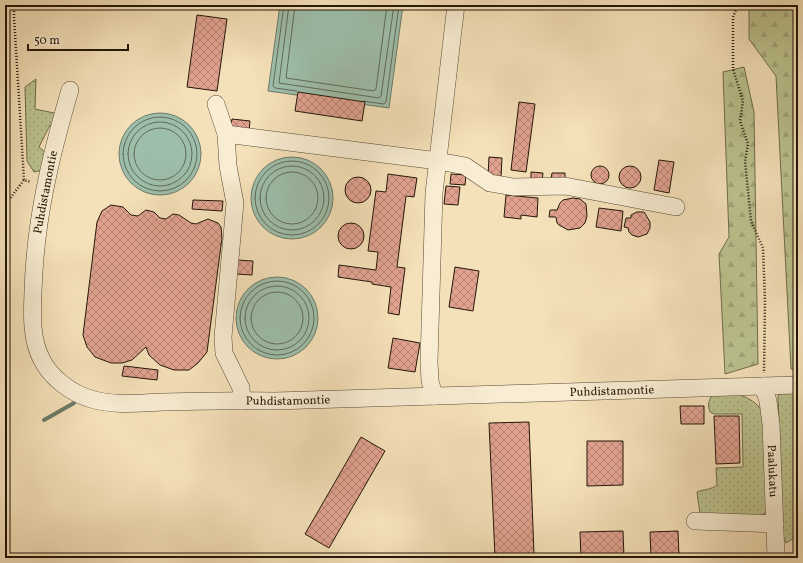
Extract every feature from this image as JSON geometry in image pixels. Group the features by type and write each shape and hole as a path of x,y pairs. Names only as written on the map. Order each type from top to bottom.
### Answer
{"street":[{"path":"434,396 430,381 429,362 434,192 456,5"},
{"name":"Puhdistamontie","path":"70,90 44,185 36,242 32,315 33,331 41,360 48,370 68,388 90,399 114,403 242,400 275,401 798,385"},
{"path":"216,104 226,134 228,166 235,203 222,337 224,353 241,388 242,400"},
{"path":"226,134 438,161 465,166 490,182 513,187 565,186 676,207"},
{"name":"Paalukatu","path":"763,386 768,401 771,424 776,558"},
{"path":"695,521 775,524"}],"path":[{"path":"5,205 24,180 14,5"},
{"path":"738,5 733,17 733,69 743,100 740,121 748,144 745,161 751,221 763,248 765,301 763,386"},
{"path":"24,180 44,185"}],"green space":[{"path":"749,5 798,5 798,369 791,369 776,76 749,39"},
{"path":"744,67 754,112 758,364 725,374 719,254 729,237 723,72"},
{"path":"36,79 35,109 59,114 54,129 50,125 39,147 47,154 43,170 34,172 27,161 25,87"},
{"path":"798,391 798,472 796,497 798,500 798,523 794,538 786,543 783,536 778,396 781,393"},
{"path":"735,393 756,404 764,416 768,512 760,516 700,514 697,492 717,485 716,468 743,467 742,414 714,414 710,412 709,407 709,401 712,395"}],"water":[{"path":"280,5 403,5 389,108 268,91"},
{"path":"152,113 168,113 183,120 194,131 201,146 201,162 198,170 189,183 176,192 168,195 152,195 137,188 126,177 119,162 119,146 126,131 137,120"},
{"path":"292,157 308,160 321,169 330,182 333,198 330,214 321,227 308,236 292,239 276,236 263,227 254,214 251,198 254,182 263,169 276,160"},
{"path":"269,277 285,277 300,284 311,295 318,310 318,326 315,334 306,347 293,356 285,359 269,359 254,352 243,341 236,326 236,310 243,295 254,284"}],"building":[{"path":"197,15 227,19 217,91 187,87"},
{"path":"298,92 365,102 362,121 295,111"},
{"path":"519,102 535,104 526,172 511,170"},
{"path":"232,119 250,121 249,132 230,130"},
{"path":"489,157 502,158 501,177 488,176"},
{"path":"659,160 674,162 669,193 654,190"},
{"path":"600,166 606,169 609,175 606,181 600,184 594,181 591,175 594,169"},
{"path":"630,166 638,169 641,177 638,185 630,188 622,185 619,177 622,169"},
{"path":"531,172 543,173 542,181 531,180"},
{"path":"552,173 565,173 565,179 551,179"},
{"path":"388,174 417,178 414,197 406,196 397,267 405,268 399,315 388,313 391,287 372,284 372,282 338,277 339,265 376,270 378,252 368,251 376,191 386,192"},
{"path":"451,174 466,175 465,185 450,184"},
{"path":"358,177 367,181 371,190 367,199 358,203 349,199 345,190 349,181"},
{"path":"446,186 460,187 458,205 444,204"},
{"path":"506,195 538,198 537,217 521,215 521,219 504,217"},
{"path":"573,198 580,199 586,204 587,216 585,223 580,228 568,230 557,223 556,217 549,217 550,210 557,210 563,200"},
{"path":"193,200 223,201 222,211 192,209"},
{"path":"111,205 123,207 131,215 138,216 146,210 154,212 160,218 166,219 173,214 179,215 191,223 196,224 208,219 218,223 221,227 222,238 207,352 198,363 189,370 174,370 160,365 149,355 146,347 132,360 122,363 111,363 95,357 87,347 83,335 97,222 102,211"},
{"path":"599,208 623,211 621,231 596,227"},
{"path":"637,212 644,212 650,222 650,228 647,234 638,237 632,235 628,228 624,227 626,218 631,218 631,215"},
{"path":"351,223 360,227 364,236 360,245 351,249 342,245 338,236 342,227"},
{"path":"237,260 253,261 252,275 236,274"},
{"path":"455,267 479,271 473,311 449,307"},
{"path":"393,338 420,343 415,372 388,368"},
{"path":"124,366 158,370 157,380 122,376"},
{"path":"680,406 704,406 704,424 681,424"},
{"path":"714,416 739,416 740,463 716,464"},
{"path":"529,422 534,555 495,557 489,423"},
{"path":"361,437 385,451 329,548 305,534"},
{"path":"587,441 623,441 623,485 587,486"},
{"path":"623,531 624,558 581,558 580,532"},
{"path":"678,531 679,556 651,557 650,532"}],"waterway":[{"path":"44,420 74,403"}]}
